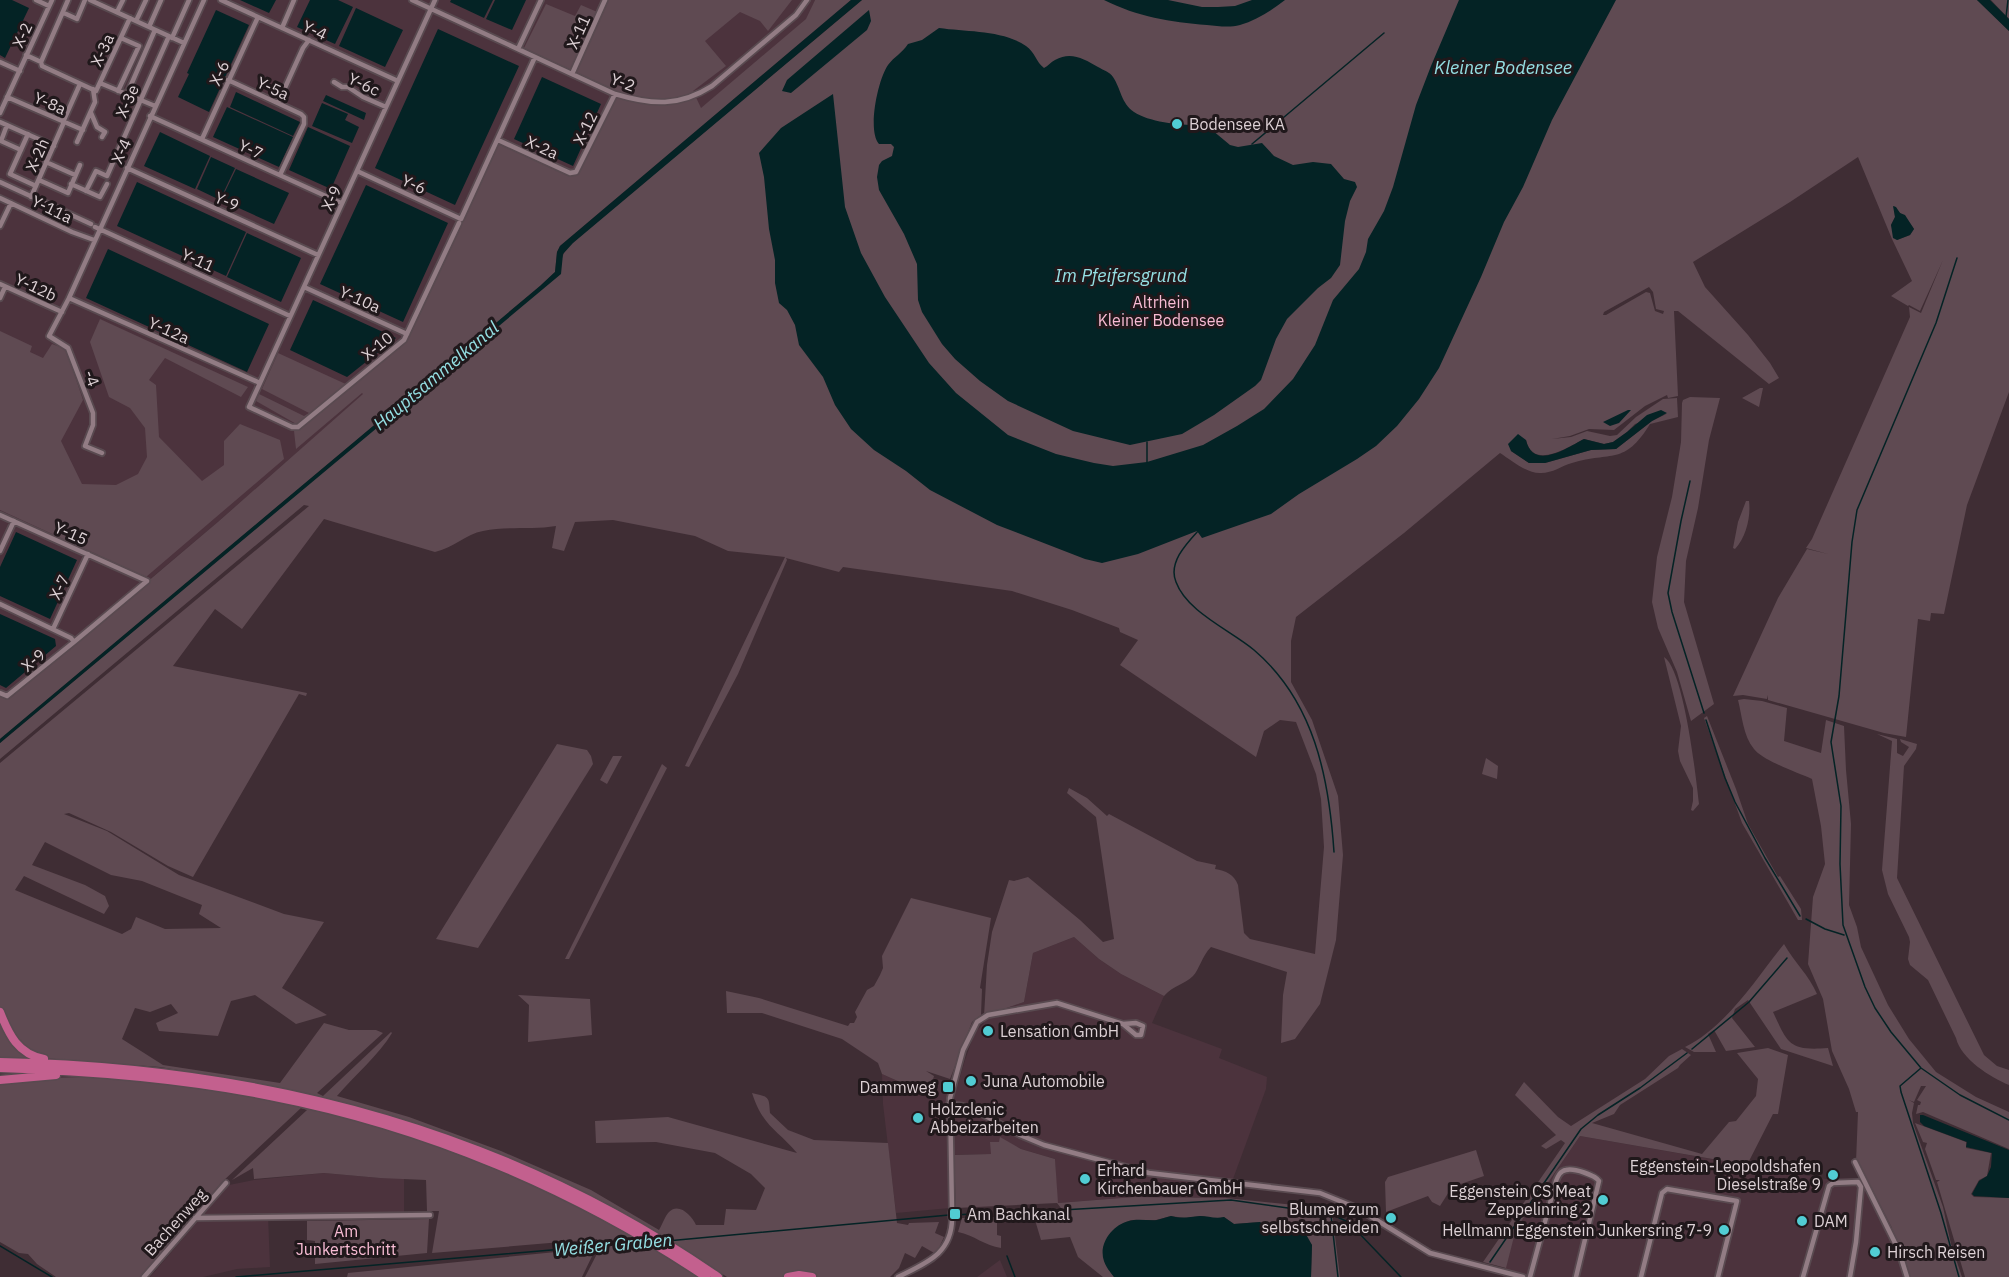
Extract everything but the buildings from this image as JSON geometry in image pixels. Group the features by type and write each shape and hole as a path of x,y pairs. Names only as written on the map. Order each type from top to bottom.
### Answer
{"highway":[{"path":"0,1012 9,1034 17,1045 31,1055 58,1064"},
{"path":"0,1062 132,1069 217,1080 287,1092 369,1113 441,1136 509,1163 578,1195 718,1277"},
{"path":"0,1068 87,1072 244,1091 379,1123 444,1144 505,1168 574,1200 655,1241 706,1277"},
{"path":"0,1080 87,1072"},
{"path":"788,1277 800,1275 812,1277"}],"street":[{"path":"36,0 49,6"},
{"name":"X-2","path":"0,113 52,0"},
{"path":"41,62 68,0"},
{"path":"64,13 77,19 86,0"},
{"path":"90,0 184,43"},
{"path":"117,12 123,0"},
{"path":"136,21 146,0"},
{"path":"149,27 161,0"},
{"name":"X-3e","path":"86,191 96,171 107,176 189,0"},
{"name":"X-4","path":"62,312 94,240 95,226 127,168 204,0"},
{"name":"Y-4","path":"221,0 398,81"},
{"path":"282,27 294,0"},
{"name":"Y-2","path":"412,0 615,94 638,101 661,103 680,101 701,93 796,15 807,0"},
{"name":"X-9","path":"249,407 435,0"},
{"path":"518,49 541,0"},
{"name":"X-11","path":"572,74 605,0"},
{"name":"X-6","path":"202,139 258,17"},
{"name":"X-3a","path":"91,113 95,102 94,90 130,18"},
{"path":"127,94 155,30"},
{"path":"118,91 139,46 121,38"},
{"path":"278,103 303,48 309,40"},
{"path":"26,55 41,62 42,66 94,90"},
{"name":"X-10","path":"249,407 292,427 298,427 404,340 535,57"},
{"path":"0,62 20,70"},
{"name":"Y-5a","path":"228,80 302,114 305,119 280,175"},
{"path":"100,82 155,106"},
{"name":"Y-6c","path":"334,82 386,107"},
{"name":"X-2h","path":"31,197 80,84"},
{"name":"X-12","path":"576,172 615,94"},
{"name":"Y-8a","path":"7,97 82,130"},
{"path":"77,142 91,113"},
{"path":"91,113 97,127 105,132 102,137"},
{"name":"Y-7","path":"150,116 341,203"},
{"path":"0,122 54,146"},
{"path":"7,125 1,141 21,150"},
{"path":"2,183 10,174 28,134"},
{"name":"X-2a","path":"498,140 570,173 576,172"},
{"path":"46,162 75,175"},
{"path":"39,180 68,193 80,165"},
{"name":"Y-9","path":"127,168 318,255"},
{"name":"Y-6","path":"357,171 460,221"},
{"path":"10,174 36,186"},
{"name":"Y-11","path":"2,183 290,316"},
{"path":"71,184 100,198 106,184"},
{"name":"Y-11a","path":"0,198 94,240"},
{"path":"0,226 11,203"},
{"path":"0,298 3,285"},
{"name":"Y-12b","path":"3,285 62,312"},
{"name":"Y-10a","path":"304,287 407,334"},
{"name":"Y-12a","path":"69,298 260,383"},
{"name":"-4","path":"62,312 49,336 68,348 94,419 85,446 102,453"},
{"name":"Y-15","path":"0,515 132,575"},
{"path":"0,551 14,521"},
{"name":"X-7","path":"52,629 88,554"},
{"name":"X-9","path":"0,693 7,696 72,640 147,581 132,575"},
{"path":"0,604 72,640"},
{"path":"898,1277 907,1275 940,1251 950,1233 952,1215 949,1104 955,1074 974,1026 984,1016 1057,1003 1123,1024"},
{"path":"949,1104 973,1109 1028,1139 1149,1173 1320,1193 1357,1208 1430,1253 1523,1277"},
{"path":"1855,1162 1899,1251 1906,1276"},
{"path":"1530,1277 1556,1181 1561,1172 1568,1169 1594,1176 1600,1185 1576,1277"},
{"path":"1803,1277 1829,1186 1833,1183 1858,1182 1860,1184 1856,1242 1850,1277"},
{"name":"Bachenweg","path":"144,1277 226,1183"},
{"path":"1641,1277 1662,1192 1667,1189 1737,1201 1718,1277"},
{"path":"195,1218 430,1215"}],"shaded area":[{"path":"0,0 815,0 807,19 8,699 0,695"},
{"path":"1074,937 1099,959 1121,974 1164,996 1152,1023 1222,1049 1219,1058 1267,1077 1266,1089 1226,1198 1134,1197 1057,1203 1055,1159 1021,1149 1000,1138 1000,1142 991,1154 948,1155 950,1208 896,1213 883,1104 882,1074 929,1095 934,1078 958,1084 975,1032 984,1023 984,1016 1024,1002 1033,953"},
{"path":"1580,1136 1826,1179 1858,1178 1893,1244 1904,1277 1503,1277 1516,1229"},
{"path":"324,1173 404,1178 404,1214 268,1215 270,1267 237,1269 203,1277 150,1277 229,1185 254,1180"},
{"path":"1000,1260 1007,1277 977,1277"}],"green space":[{"path":"608,0 792,0 768,31 760,21 740,12 705,41 726,66 693,91 701,108 806,19 815,0 851,0 560,246 557,252 555,272 540,286 0,739 0,695 9,699 219,521 363,394 296,449 294,431 298,425 256,401 259,394 304,416 309,413 262,389 278,353 350,386 407,341 499,143 575,176 616,92 524,48 546,4 575,16 581,5 602,14"},
{"name":"Altrhein Kleiner Bodensee","path":"862,0 1977,0 2009,31 2009,392 1967,505 1944,614 1931,613 1930,621 1918,619 1906,737 1884,733 1768,700 1768,695 1767,699 1743,695 1733,696 1778,598 1807,549 1828,554 1806,548 1910,317 1909,307 1921,313 1943,260 1920,311 1891,296 1912,281 1858,157 1693,262 1705,287 1748,335 1779,378 1769,384 1678,311 1674,311 1678,396 1668,398 1667,395 1645,406 1614,430 1589,429 1570,436 1552,439 1571,437 1587,431 1610,436 1617,435 1636,417 1663,399 1677,398 1678,417 1650,424 1641,437 1624,452 1572,463 1545,473 1525,469 1500,453 1404,533 1296,617 1291,641 1291,682 1312,720 1338,796 1343,855 1336,940 1320,1004 1295,1039 1281,1043 1283,995 1287,972 1211,947 1193,976 1164,996 1121,974 1099,959 1074,937 1033,953 1024,1002 984,1016 987,965 992,932 1009,880 1028,877 1103,942 1114,939 1096,817 1067,793 1069,788 1087,798 1107,816 1109,814 1197,861 1216,865 1215,869 1232,876 1238,885 1244,933 1250,939 1315,954 1324,847 1321,799 1316,774 1296,722 1280,720 1264,731 1256,757 1120,665 1138,640 1120,632 1119,628 1012,591 843,567 839,572 786,558 738,674 689,767 685,766 785,557 728,551 695,536 613,520 575,522 564,551 552,548 556,526 483,531 435,552 324,519 242,629 215,609 173,666 307,693 306,696 299,694 193,877 168,866 111,832 69,813 64,814 107,831 179,875 284,914 324,922 282,988 327,1015 296,1024 255,995 231,1001 218,1036 159,1031 156,1023 178,1013 171,1004 150,1012 135,1008 122,1039 163,1065 280,1083 324,1023 349,1030 376,1030 383,1033 317,1093 323,1096 391,1032 380,1049 337,1096 409,1117 501,1151 591,1190 659,1230 673,1209 681,1209 692,1218 696,1225 724,1225 726,1209 756,1210 765,1188 751,1174 715,1153 656,1142 596,1143 595,1121 668,1117 797,1153 766,1121 752,1093 762,1095 768,1100 770,1113 788,1130 814,1140 888,1143 897,1223 908,1225 909,1223 939,1222 935,1233 944,1237 936,1254 922,1246 915,1258 905,1253 899,1268 890,1277 727,1277 661,1235 596,1199 531,1168 448,1135 381,1113 267,1085 160,1067 43,1058 31,1053 11,1034 0,1007 0,763 309,506 304,505 0,759 0,743 560,273 566,248","holes":["1894,206 1914,229 1910,235 1897,240 1891,225 1895,217","1649,287 1653,292 1656,309 1664,311 1663,314 1655,311 1650,293 1646,292 1606,315 1603,315 1604,312","1666,414 1652,421 1616,449 1591,450 1545,463 1529,463 1511,451 1526,440 1530,449 1536,454 1543,455 1560,451 1584,439 1604,444 1613,442 1635,424","45,842 111,875 142,881 202,905 199,914 221,928 165,929 136,917 131,929 122,934 15,890 24,876 104,914 109,906 105,896 85,885 32,865"]},
{"path":"1991,0 2009,0 2009,19"},
{"path":"100,319 248,387 241,397 165,358 149,380 156,385 159,437 202,481 224,465 224,441 240,424 280,440 284,459 146,577 0,510 0,331 32,346 30,352 43,358 52,344 66,349 83,400 61,441 82,484 116,485 138,474 147,457 145,428 130,408 109,397 90,342"},
{"path":"1763,388 1759,407 1742,398"},
{"path":"1690,397 1720,398 1709,440 1698,508 1686,561 1684,602 1714,704 1691,721 1677,672 1658,628 1652,602 1657,557 1672,497 1681,442 1682,403"},
{"path":"1746,501 1749,501 1747,526 1735,549 1733,548 1738,522"},
{"path":"1664,657 1671,666 1677,681 1688,725 1699,804 1693,811 1691,810 1693,788 1680,761 1678,751 1681,726"},
{"path":"1744,699 1787,708 1784,741 1821,753 1826,720 1844,726 1851,824 1849,905 1861,947 1888,1005 1909,1039 1936,1072 1976,1097 2009,1112 2009,1149 1923,1112 1916,1114 1921,1102 1917,1100 1926,1086 1921,1086 1914,1102 1909,1100 1914,1103 1913,1123 1943,1207 1951,1244 1962,1277 1909,1277 1892,1228 1856,1162 1858,1112 1856,1112 1849,1089 1832,1051 1823,999 1808,964 1813,897 1825,864 1812,779 1772,762 1754,749 1745,732 1738,700"},
{"path":"1707,716 1748,824 1778,877 1780,876 1801,909 1802,920 1798,920 1742,823 1704,718"},
{"path":"1877,734 1897,739 1897,753 1903,756 1909,747 1900,739 1917,744 1904,766 1897,878 1984,1055 1997,1066 2009,1070 2009,1085 1985,1072 1964,1053 1928,980 1910,965 1909,937 1888,894 1882,870 1892,741"},
{"path":"557,744 587,750 593,764 478,948 436,939"},
{"path":"613,756 622,756 607,784 600,780"},
{"path":"1486,758 1498,766 1497,779 1482,774"},
{"path":"662,764 667,768 569,959 565,959"},
{"path":"911,898 991,918 980,988 982,989 981,1015 972,1022 950,1079 926,1071 934,1076 929,1095 882,1074 878,1063 842,1039 762,1013 727,1013 726,991 759,998 848,1026 854,1023 857,1017 855,1012 867,990 874,986 880,975 883,968 882,956"},
{"path":"1784,944 1817,994 1773,1012 1782,1032 1792,1043 1805,1048 1828,1048 1833,1066 1781,1049 1748,1000 1735,1009 1732,1018 1755,1047 1726,1051 1714,1030 1708,1034 1716,1052 1694,1052 1685,1047 1700,1038 1727,1015"},
{"path":"518,995 590,999 592,1035 528,1042 529,1005"},
{"path":"0,1017 35,1059 0,1058"},
{"path":"1768,1048 1788,1055 1778,1114 1773,1114 1747,1165 1580,1136 1516,1229 1506,1268 1483,1262 1565,1143 1561,1140 1546,1149 1541,1146 1556,1135 1515,1095 1524,1082 1558,1117 1571,1126 1645,1079 1669,1056 1682,1049 1691,1055 1678,1068 1620,1105 1614,1114 1592,1123 1702,1154 1729,1122 1736,1121 1756,1096 1758,1079 1737,1053"},
{"path":"82,1077 156,1083 276,1100 407,1135 492,1167 575,1204 698,1277 585,1277 600,1248 597,1239 432,1253 439,1211 427,1211 426,1180 324,1173 254,1179 253,1168 232,1180 307,1110 301,1108 222,1182 143,1277 56,1277 37,1264 28,1254 19,1253 0,1242 0,1082"},
{"path":"1915,1123 1966,1142 1966,1148 1991,1153 1987,1176 1979,1180 1971,1194 1974,1197 2009,1198 2009,1277 1965,1277 1937,1182 1940,1180 1936,1180 1925,1149 1927,1143 1923,1142"},
{"path":"1000,1137 1021,1149 1055,1159 1058,1203 1134,1197 1226,1198 1324,1208 1332,1211 1340,1277 1311,1277 1312,1245 1299,1228 1272,1232 1260,1222 1234,1224 1224,1217 1216,1219 1202,1216 1184,1218 1171,1216 1156,1220 1131,1220 1110,1234 1103,1248 1104,1261 1114,1277 1103,1277 1078,1257 1070,1237 1041,1240 1035,1220 1068,1217 1057,1203 956,1208 954,1155 991,1154 990,1142 999,1142"},
{"path":"1476,1150 1484,1176 1452,1187 1440,1206 1432,1202 1428,1196 1386,1212 1385,1182 1388,1177"},
{"path":"997,1217 997,1235 1001,1236 1001,1248 958,1232 962,1218"},
{"name":"Am Junkertschritt","path":"429,1219 427,1253 315,1264 315,1241 307,1240 307,1221"},
{"path":"596,1248 582,1277 347,1277 348,1273"}],"water":[{"path":"0,0 12,0 29,8 5,58 0,55"},
{"path":"240,0 276,0 269,13"},
{"path":"310,0 338,0 353,7 335,44 297,27"},
{"path":"451,0 493,0 484,18 450,2"},
{"path":"495,0 526,0 512,30 486,19"},
{"name":"Hauptsammelkanal","path":"851,0 862,0 573,243 563,254 561,274 0,743 0,739 540,286 555,272 557,252 560,246"},
{"path":"1104,0 1168,0 1202,7 1218,7 1235,6 1252,0 1285,0 1252,21 1228,27 1154,18 1129,11"},
{"name":"Kleiner Bodensee","path":"1459,0 1616,0 1552,120 1439,368 1419,399 1397,426 1376,446 1271,514 1202,538 1197,531 1138,554 1102,563 1085,559 997,525 930,490 874,450 851,429 835,405 823,377 799,345 795,325 787,310 779,303 759,153 781,128 833,94 845,207 861,253 885,297 929,363 956,393 1008,435 1056,454 1094,463 1113,466 1147,462 1203,445 1264,409 1293,379 1315,345 1333,300 1359,269 1366,252 1368,239 1384,211 1393,187 1416,105"},
{"path":"1977,0 1990,0 2009,19 2009,31"},
{"path":"356,8 403,30 385,67 339,46"},
{"path":"216,10 249,25 209,112 178,97"},
{"path":"869,10 871,21 867,30 791,93 782,91 787,80"},
{"name":"Im Pfeifersgrund","path":"939,28 984,32 1007,37 1029,48 1044,68 1061,57 1072,56 1082,59 1112,75 1126,104 1141,116 1169,123 1206,125 1230,145 1238,147 1262,143 1274,156 1293,165 1313,162 1331,164 1344,179 1355,182 1357,187 1350,201 1345,221 1340,265 1331,278 1287,319 1276,339 1261,380 1255,386 1182,434 1130,445 1073,431 1008,401 955,359 942,344 922,312 918,300 917,264 904,234 879,190 877,177 879,165 892,156 894,147 891,144 879,144 874,128 875,105 888,65 908,44 922,40"},
{"path":"438,29 519,66 455,205 375,168"},
{"path":"542,77 601,104 573,166 514,139"},
{"path":"236,92 300,122 293,136 230,107"},
{"path":"326,95 366,113 364,120 323,101"},
{"path":"322,103 348,114 345,120 359,127 352,143 312,126"},
{"path":"227,107 293,137 279,167 213,137"},
{"path":"308,127 350,146 331,189 289,170"},
{"path":"160,132 210,156 195,189 144,166"},
{"path":"211,157 235,168 220,200 197,189"},
{"path":"236,169 289,193 274,224 221,200"},
{"path":"137,182 246,232 226,276 117,226"},
{"path":"366,185 448,223 403,322 320,284"},
{"path":"1893,206 1905,215 1914,229 1910,235 1897,240 1893,238 1891,225 1895,217"},
{"path":"247,233 301,258 281,302 227,277"},
{"path":"108,249 269,324 247,372 86,298"},
{"path":"313,300 396,338 347,377 290,350"},
{"path":"1631,410 1619,423 1610,426 1603,422"},
{"path":"1661,410 1667,413 1652,421 1616,449 1591,450 1545,463 1529,463 1511,451 1508,444 1518,434 1526,440 1530,449 1543,456 1560,451 1584,439 1604,444 1613,442 1647,415"},
{"path":"16,532 77,560 50,619 0,596 0,567"},
{"path":"0,614 55,639 56,646 6,688 0,685"},
{"path":"1920,1115 2009,1150 2009,1198 1974,1196 1972,1194 1979,1181 1987,1176 1991,1167 1992,1153 1966,1147 1967,1142 1924,1126 1920,1122"},
{"path":"1171,1216 1224,1217 1234,1224 1260,1222 1272,1232 1293,1228 1303,1229 1312,1245 1311,1277 1114,1277 1103,1255 1105,1242 1112,1231 1129,1221 1157,1220"}],"waterway":[{"path":"2006,17 2008,0"},
{"path":"1252,144 1384,33"},
{"path":"1957,258 1936,323 1857,510 1852,542 1839,696 1831,742 1841,806 1840,864 1843,925 1865,987 1875,1008 1891,1032 1921,1068 1960,1095 2009,1120"},
{"path":"1147,442 1147,462"},
{"path":"1690,481 1668,593 1704,713"},
{"path":"1198,531 1176,561 1174,568 1176,582 1189,602 1210,620 1254,650 1274,670 1291,693 1315,742 1328,796 1334,852"},
{"path":"1706,720 1735,802 1800,916"},
{"path":"1806,919 1825,929 1844,935"},
{"path":"1692,1049 1749,1002 1787,958"},
{"path":"1490,1262 1581,1129 1687,1053"},
{"path":"1921,1068 1900,1086 1901,1092 1941,1213 1959,1277"},
{"name":"Weißer Graben","path":"1013,1213 1231,1200 1331,1214 1348,1222 1401,1277"},
{"name":"Weißer Graben","path":"954,1215 990,1213"},
{"name":"Weißer Graben","path":"667,1241 949,1215"},
{"path":"1331,1215 1338,1277"},
{"name":"Weißer Graben","path":"236,1277 644,1242"},
{"name":"Weißer Graben","path":"0,1246 52,1277"},
{"path":"1007,1256 1015,1277"}],"place":[{"name":"Bodensee KA","path":"1177,124"},
{"name":"Lensation GmbH","path":"988,1031"},
{"name":"Juna Automobile","path":"971,1081"},
{"name":"Dammweg","path":"948,1087"},
{"name":"Holzclenic Abbeizarbeiten","path":"918,1118"},
{"name":"Eggenstein-Leopoldshafen Dieselstraße 9","path":"1833,1175"},
{"name":"Erhard Kirchenbauer GmbH","path":"1085,1179"},
{"name":"Eggenstein CS Meat Zeppelinring 2","path":"1603,1200"},
{"name":"Am Bachkanal","path":"955,1214"},
{"name":"Blumen zum selbstschneiden","path":"1391,1218"},
{"name":"DAM","path":"1802,1221"},
{"name":"Hellmann Eggenstein Junkersring 7-9","path":"1724,1230"},
{"name":"Hirsch Reisen","path":"1875,1252"}]}
